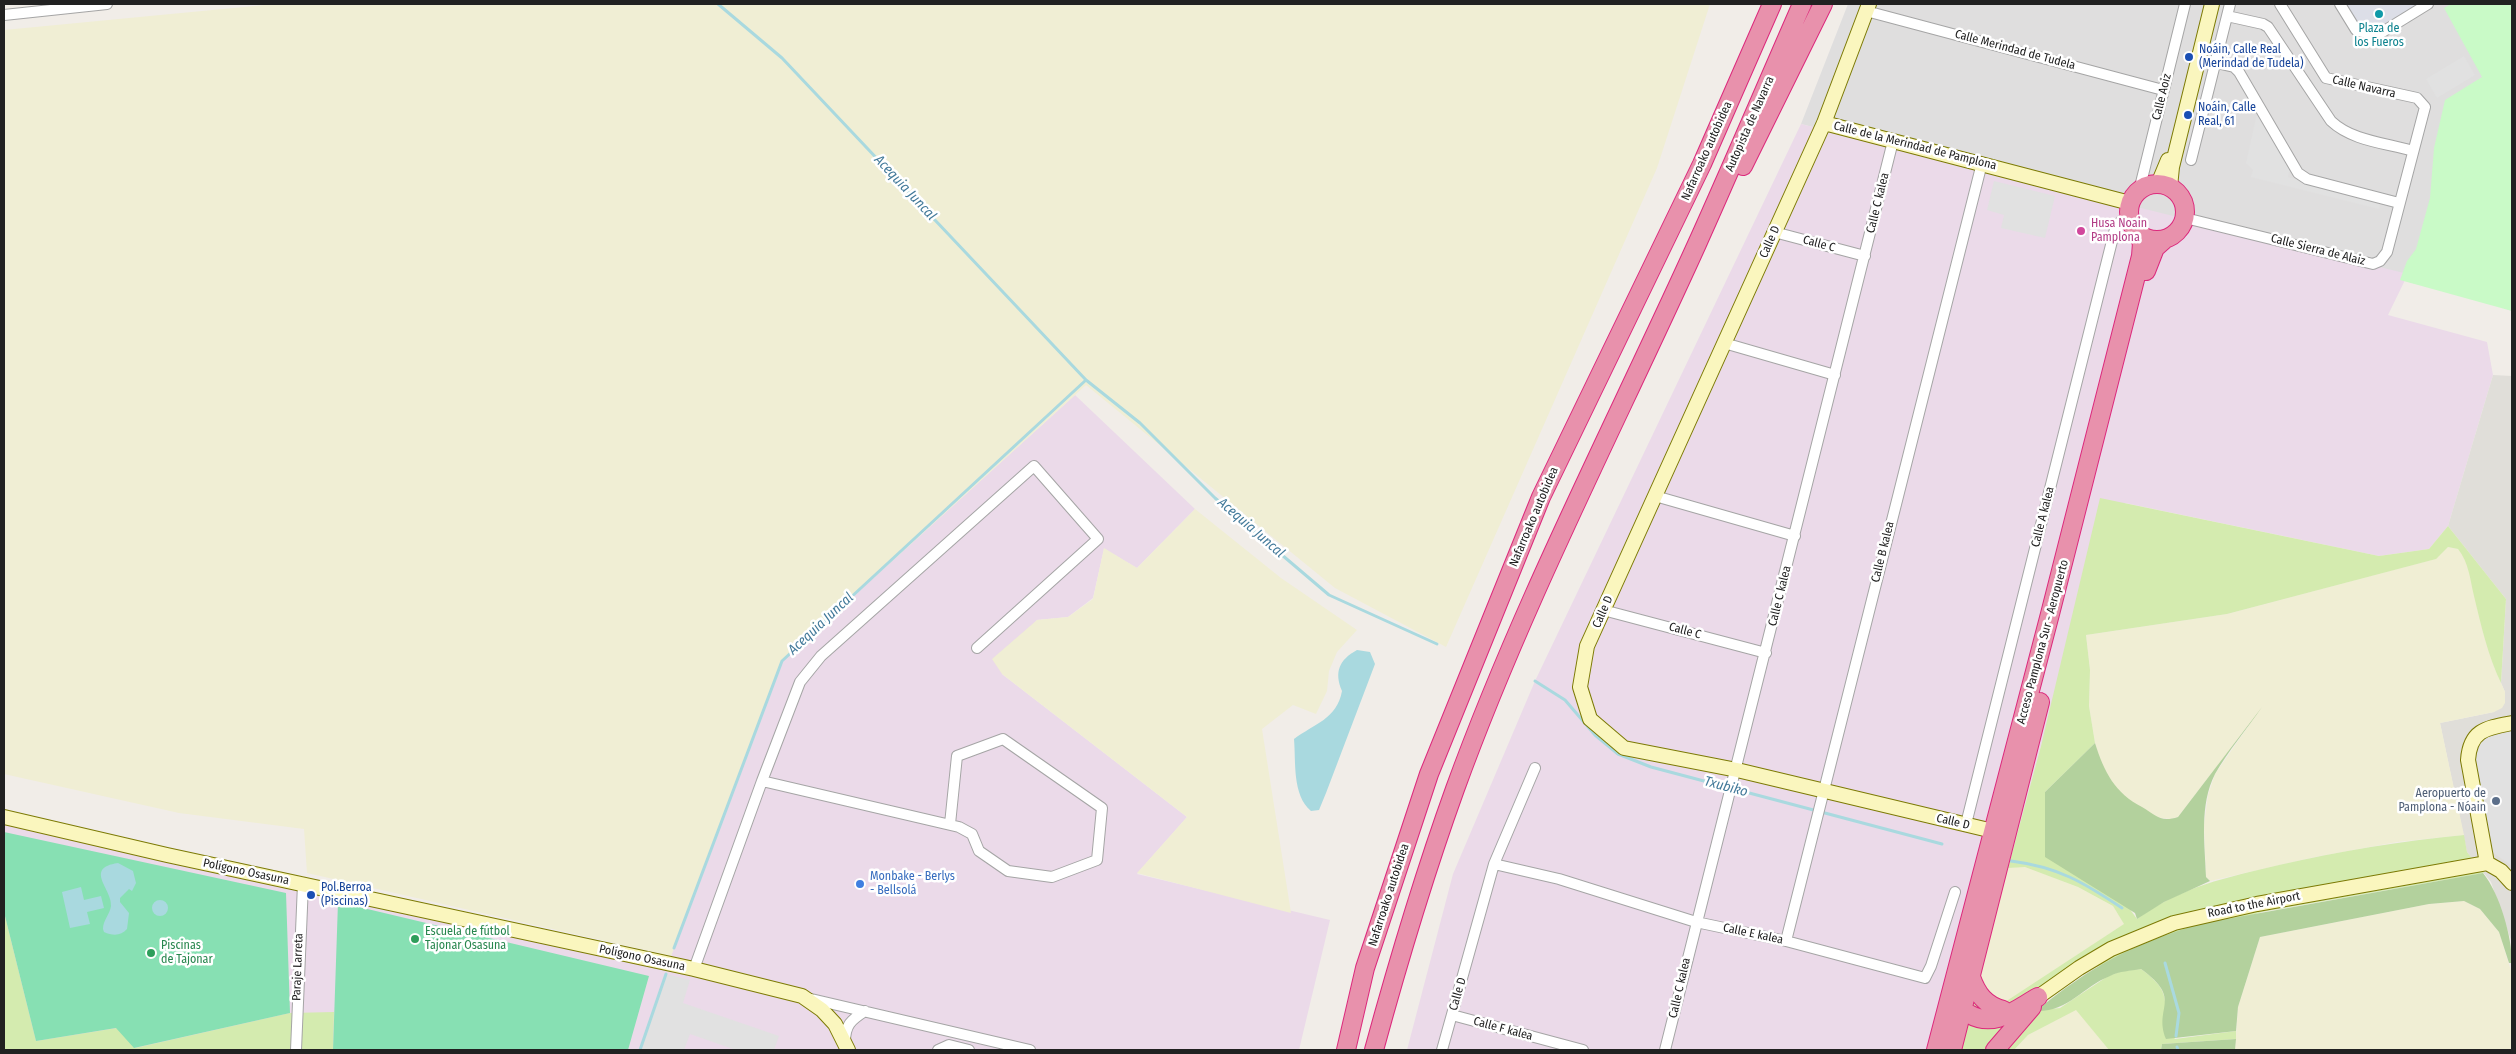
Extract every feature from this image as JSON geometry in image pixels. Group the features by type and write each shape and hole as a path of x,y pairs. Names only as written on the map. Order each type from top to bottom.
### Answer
{"highway":[{"name":"Nafarroako autobidea","path":"1346,1050 1365,968 1429,774 1541,496 1702,164 1772,4"},
{"name":"Autopista de Navarra","path":"1697,244 1802,4"},
{"path":"1374,1050 1409,924 1455,789 1490,701 1567,521 1697,244 1726,200 1823,4"},
{"path":"2164,185 2183,200 2185,218 2178,232 2164,240 2145,238 2134,211 2144,187 2164,185"},
{"name":"Acceso Pamplona Sur - Aeropuerto","path":"1936,1050 2141,256 2142,243 2134,211"},
{"name":"Acceso Pamplona Sur - Aeropuerto","path":"1952,1050 2149,258 2154,248 2164,240"},
{"path":"1958,961 1962,976 1956,998 1957,1005 1976,1018 1992,1019 2015,1013 2031,1001"},
{"path":"1335,1050 1343,1018 1365,968"},
{"path":"1971,977 1984,1000 2003,1010"},
{"path":"1943,1050 1951,1022 1962,1010 2003,1010 2031,1001"},
{"path":"1995,1050 2028,1012 2031,1001"}],"street":[{"path":"4,15 107,4"},
{"name":"Calle Aoiz","path":"2134,211 2185,4"},
{"path":"2164,185 2167,165 2206,4"},
{"path":"2164,185 2199,59 2212,4"},
{"path":"2191,160 2230,4"},
{"name":"Calle Navarra","path":"2280,4 2326,78 2417,98 2425,107"},
{"path":"2340,4 2356,30 2376,36 2428,4"},
{"name":"Calle Merindad de Tudela","path":"1868,7 2163,90"},
{"name":"Calle de la Merindad de Pamplona","path":"1868,7 1824,123 1982,163 2134,211"},
{"path":"2227,16 2263,24 2268,27 2331,121 2340,130 2364,139 2413,151"},
{"path":"2199,59 2234,67 2239,72 2298,173 2307,179 2399,203"},
{"name":"Calle Sierra de Alaiz","path":"2185,218 2372,264 2380,261 2387,252 2425,107"},
{"name":"Calle D","path":"1824,123 1587,646 1580,687 1590,718 1624,748 1737,770 1822,798 1966,824 1993,831"},
{"name":"Calle C kalea","path":"1665,1050 1696,922 1737,770 1893,141"},
{"name":"Calle B kalea","path":"1786,942 1982,163"},
{"name":"Calle A kalea","path":"1966,824 2115,229 2121,221 2134,211"},
{"name":"Calle C","path":"1774,232 1865,256"},
{"path":"1724,343 1835,374"},
{"name":"Polígono Osasuna","path":"694,969 800,682 821,656 1034,466 1098,539 977,648"},
{"path":"1655,496 1795,536"},
{"name":"Calle C","path":"1604,610 1766,653"},
{"path":"2512,723 2482,730 2475,736 2469,750 2468,760 2487,864 2501,871 2512,883"},
{"path":"762,781 950,824 972,834 979,851 1008,871 1052,877 1097,860 1102,808 1003,738 957,756 950,824"},
{"name":"Calle D","path":"1442,1050 1494,864 1535,768"},
{"name":"Polígono Osasuna","path":"4,817 167,856 694,969 1030,1050"},
{"name":"Calle E kalea","path":"1494,864 1559,879 1696,922 1786,942 1925,978 1931,966 1955,892"},
{"name":"Road to the Airport","path":"2031,1001 2079,968 2111,949 2174,923 2205,914 2258,904 2487,864"},
{"name":"Paraje Larreta","path":"296,1050 303,884"},
{"path":"802,996 822,1010 834,1024 847,1047"},
{"path":"847,1047 845,1029 853,1018 865,1011"},
{"name":"Calle F kalea","path":"1452,1016 1583,1050"},
{"path":"938,1050 949,1045 969,1050"}],"shaded area":[{"path":"275,4 1710,4 1657,168 1446,647 1335,588 1086,385 782,661 671,956 307,873 304,829 179,813 4,774 4,30"},
{"path":"1848,4 2512,4 2512,311 2482,301 1801,124"},
{"name":"Plaza de los Fueros","path":"2340,4 2428,4 2376,36 2356,30"},
{"path":"2464,56 2475,75 2437,98 2426,79"},
{"path":"2257,113 2290,168 2288,177 2381,201 2379,209 2251,177 2253,170 2246,163"},
{"path":"1801,124 2408,274 2388,315 2487,342 2493,375 2448,526 2429,549 2379,556 2125,503 2041,746 1960,1050 1407,1050 1453,874 1535,681"},
{"path":"1994,181 2055,196 2045,238 2001,228 2004,215 1987,210"},
{"path":"2493,375 2512,376 2512,943 2491,882 2467,852 2440,723 2494,712 2505,692 2501,683 2506,599 2448,526"},
{"path":"1075,395 1195,509 1137,568 1104,549 1093,598 1068,617 1037,620 1002,674 1187,817 1137,874 1330,920 1299,1050 4,1050 4,819 671,956 782,661"},
{"path":"1195,509 1281,578 1357,630 1337,652 1329,671 1327,691 1316,714 1293,705 1262,729 1291,913 1137,873 1187,817 1002,674 992,659 1037,620 1068,617 1093,599 1104,548 1137,568"},
{"path":"2448,547 2458,549 2466,559 2495,669 2505,692 2505,703 2502,708 2494,712 2440,723 2464,835 2397,842 2315,857 2210,881 2206,877 2204,825 2208,795 2215,774 2254,718 2178,817 2170,819 2154,817 2123,796 2112,783 2102,767 2095,743 2089,706 2090,670 2086,635 2227,614 2435,559"},
{"name":"Aeropuerto de Pamplona - Nóain","path":"2512,729 2512,866 2492,852 2473,756 2476,746 2485,734"},
{"path":"2025,866 2078,887 2113,906 2125,924 2005,1003 1992,998 1978,979 2008,868"},
{"path":"2464,901 2480,909 2499,932 2512,974 2512,1050 2235,1050 2238,1007 2260,937 2429,904"},
{"path":"666,974 690,980 683,1003 779,1036 774,1050 736,1050 690,1034 684,1050 640,1050"},
{"path":"2076,1009 2109,1050 2014,1050 2028,1035"}],"green space":[{"path":"2451,4 2512,4 2512,311 2400,280 2407,261 2416,249 2430,198 2434,148 2445,100 2482,77 2444,8"},
{"path":"2100,498 2379,556 2429,549 2448,526 2506,599 2501,683 2485,640 2467,566 2458,549 2448,547 2436,559 2227,614 2086,635 2090,670 2089,706 2095,743 2045,792 2137,919 2170,899 2205,884 2325,855 2417,840 2464,835 2467,852 2484,873 2262,912 2090,969 2033,1011 2060,1008 2108,976 2122,971 2141,969 2155,981 2163,992 2165,998 2164,1022 2175,1039 2236,1031 2236,1039 2162,1044 2161,1050 2109,1050 2076,1010 2028,1035 2014,1050 1960,1050 1978,979 1992,998 2005,1002 2124,924 2113,906 2078,887 2025,867 2008,868 2041,746"},
{"path":"2262,707 2226,757 2210,786 2205,812 2204,838 2206,877 2210,881 2164,902 2137,919 2135,913 2045,857 2045,792 2095,743 2102,763 2112,781 2125,795 2158,817 2172,819 2178,817"},
{"name":"Piscinas de Tajonar","path":"4,832 286,893 290,1013 134,1048 116,1028 36,1041 4,912"},
{"path":"2483,873 2495,892 2504,916 2510,941 2512,963 2509,963 2499,932 2480,909 2464,901 2429,904 2260,937 2238,1007 2236,1031 2166,1039 2163,1028 2164,996 2154,980 2141,969 2114,974 2058,1008 2036,1011 2075,981 2113,958 2153,940 2199,924"},
{"name":"Escuela de fútbol Tajonar Osasuna","path":"338,902 649,976 628,1050 333,1050"},
{"path":"4,912 36,1041 117,1028 135,1048 290,1013 334,1012 333,1050 4,1050"},
{"path":"2236,1039 2235,1050 2161,1050 2162,1044"}],"water":[{"path":"1357,650 1370,652 1375,664 1319,810 1311,811 1305,804 1298,787 1294,739 1324,720 1335,708 1342,691 1338,672 1342,662"},
{"path":"118,863 133,871 136,883 132,891 129,889 120,898 120,902 129,913 127,929 122,933 114,935 104,932 103,929 111,906 101,875 102,870"},
{"path":"81,887 84,900 101,896 104,908 87,912 90,924 70,928 62,892"},
{"path":"160,900 168,908 160,916 152,908"}],"waterway":[{"name":"Acequia Juncal","path":"718,4 782,58 1086,380 1140,423 1215,498 1329,595 1437,644"},
{"name":"Acequia Juncal","path":"674,948 782,661 1086,380"},
{"name":"Txubiko","path":"1535,681 1565,700 1595,735 1618,754 1651,767 1942,844"},
{"name":"Txubiko","path":"2011,861 2043,867 2070,877 2122,908"},
{"name":"Txubiko","path":"2165,963 2179,1013 2176,1036"},
{"name":"Acequia Juncal","path":"640,1050 666,974"}],"place":[{"name":"Plaza de los Fueros","path":"2379,14"},
{"name":"Noáin, Calle Real (Merindad de Tudela)","path":"2189,57"},
{"name":"Noáin, Calle Real, 61","path":"2188,115"},
{"name":"Husa Noain Pamplona","path":"2081,231"},
{"name":"Aeropuerto de Pamplona - Nóain","path":"2496,801"},
{"name":"Monbake - Berlys - Bellsolá","path":"860,884"},
{"name":"Pol.Berroa (Piscinas)","path":"311,895"},
{"name":"Escuela de fútbol Tajonar Osasuna","path":"415,939"},
{"name":"Piscinas de Tajonar","path":"151,953"}]}
